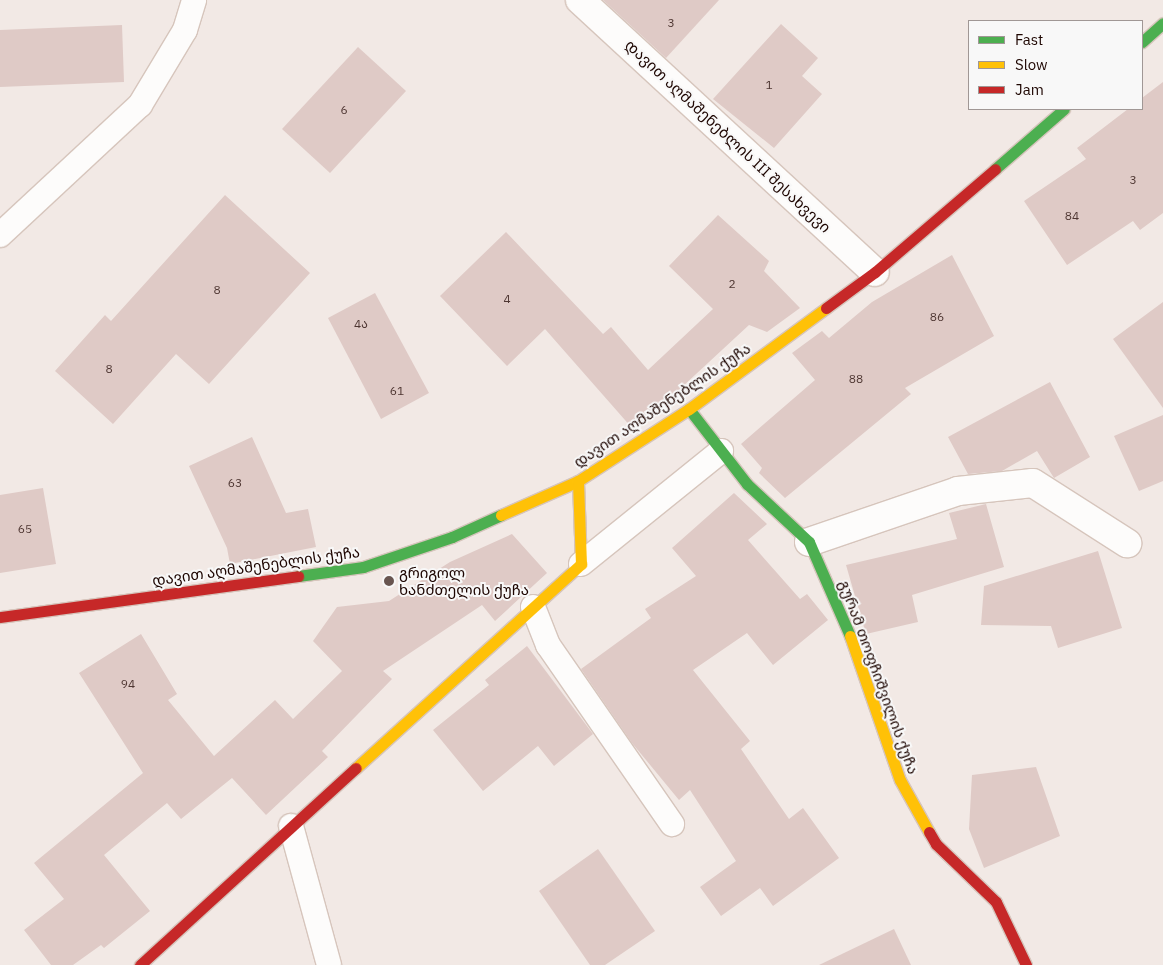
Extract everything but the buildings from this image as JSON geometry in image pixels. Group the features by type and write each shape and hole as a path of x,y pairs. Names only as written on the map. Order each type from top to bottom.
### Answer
{"street":[{"name":"დავით აღმაშენებლის III შესახვევი","path":"580,0 876,272"},
{"path":"1143,41 1163,23"},
{"name":"დავით აღმაშენებლის ქუჩა","path":"0,617 363,566 452,537 578,481 689,409 876,272 1063,110"},
{"name":"გურამ თოფჩიშვილის ქუჩა","path":"689,409 747,484 809,542 842,612 900,780 936,844 996,902 1026,965"},
{"path":"140,965 580,564 578,481"},
{"path":"809,542 958,492 1033,483 1127,543"}],"lane":[{"path":"0,235 140,105 185,30 194,0"},
{"path":"580,564 721,451"},
{"path":"533,607 548,645 672,824"},
{"path":"291,826 329,965"}],"traffic: fast":[{"path":"1143,41 1163,23"},
{"path":"995,169 1063,110"},
{"path":"689,409 747,484 809,542 850,636"},
{"path":"298,576 363,567 452,537 501,515"}],"traffic: slow":[{"path":"501,515 578,481 689,409 826,308"},
{"path":"356,768 581,564 578,481"},
{"path":"850,636 900,780 929,832"}],"traffic: jam":[{"path":"826,308 875,272 995,169"},
{"path":"0,617 298,576"},
{"path":"140,965 356,768"},
{"path":"929,832 936,844 996,902 1026,965"}],"place":[{"name":"გრიგოლ ხანძთელის ქუჩა","path":"389,581"}]}
